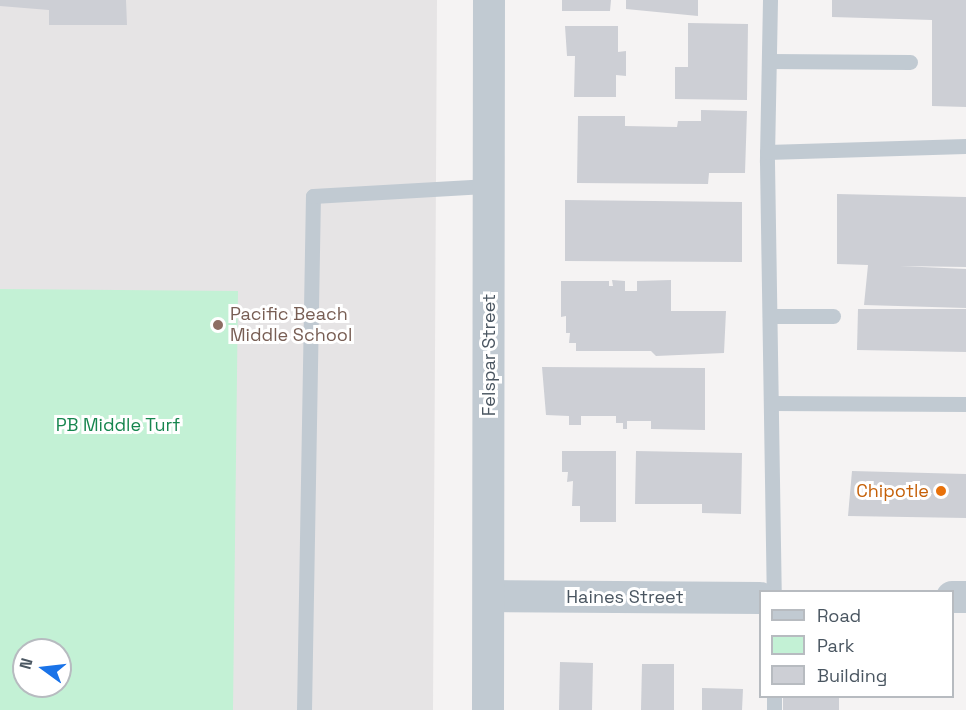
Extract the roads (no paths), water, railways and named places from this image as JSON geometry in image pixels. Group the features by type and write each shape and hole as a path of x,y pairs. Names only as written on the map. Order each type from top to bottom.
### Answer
{"street":[{"name":"Felspar Street","path":"488,710 489,0"},
{"name":"Haines Street","path":"489,596 759,598"}],"lane":[{"path":"770,0 767,152 774,590"},
{"path":"769,61 910,62"},
{"path":"767,152 966,146"},
{"path":"304,710 314,196 489,186"},
{"path":"770,316 833,316"},
{"path":"771,403 966,404"}],"place":[{"name":"Pacific Beach Middle School","path":"218,325"},
{"name":"Chipotle","path":"941,491"}],"park label":[{"name":"PB Middle Turf","path":"118,425"}]}
